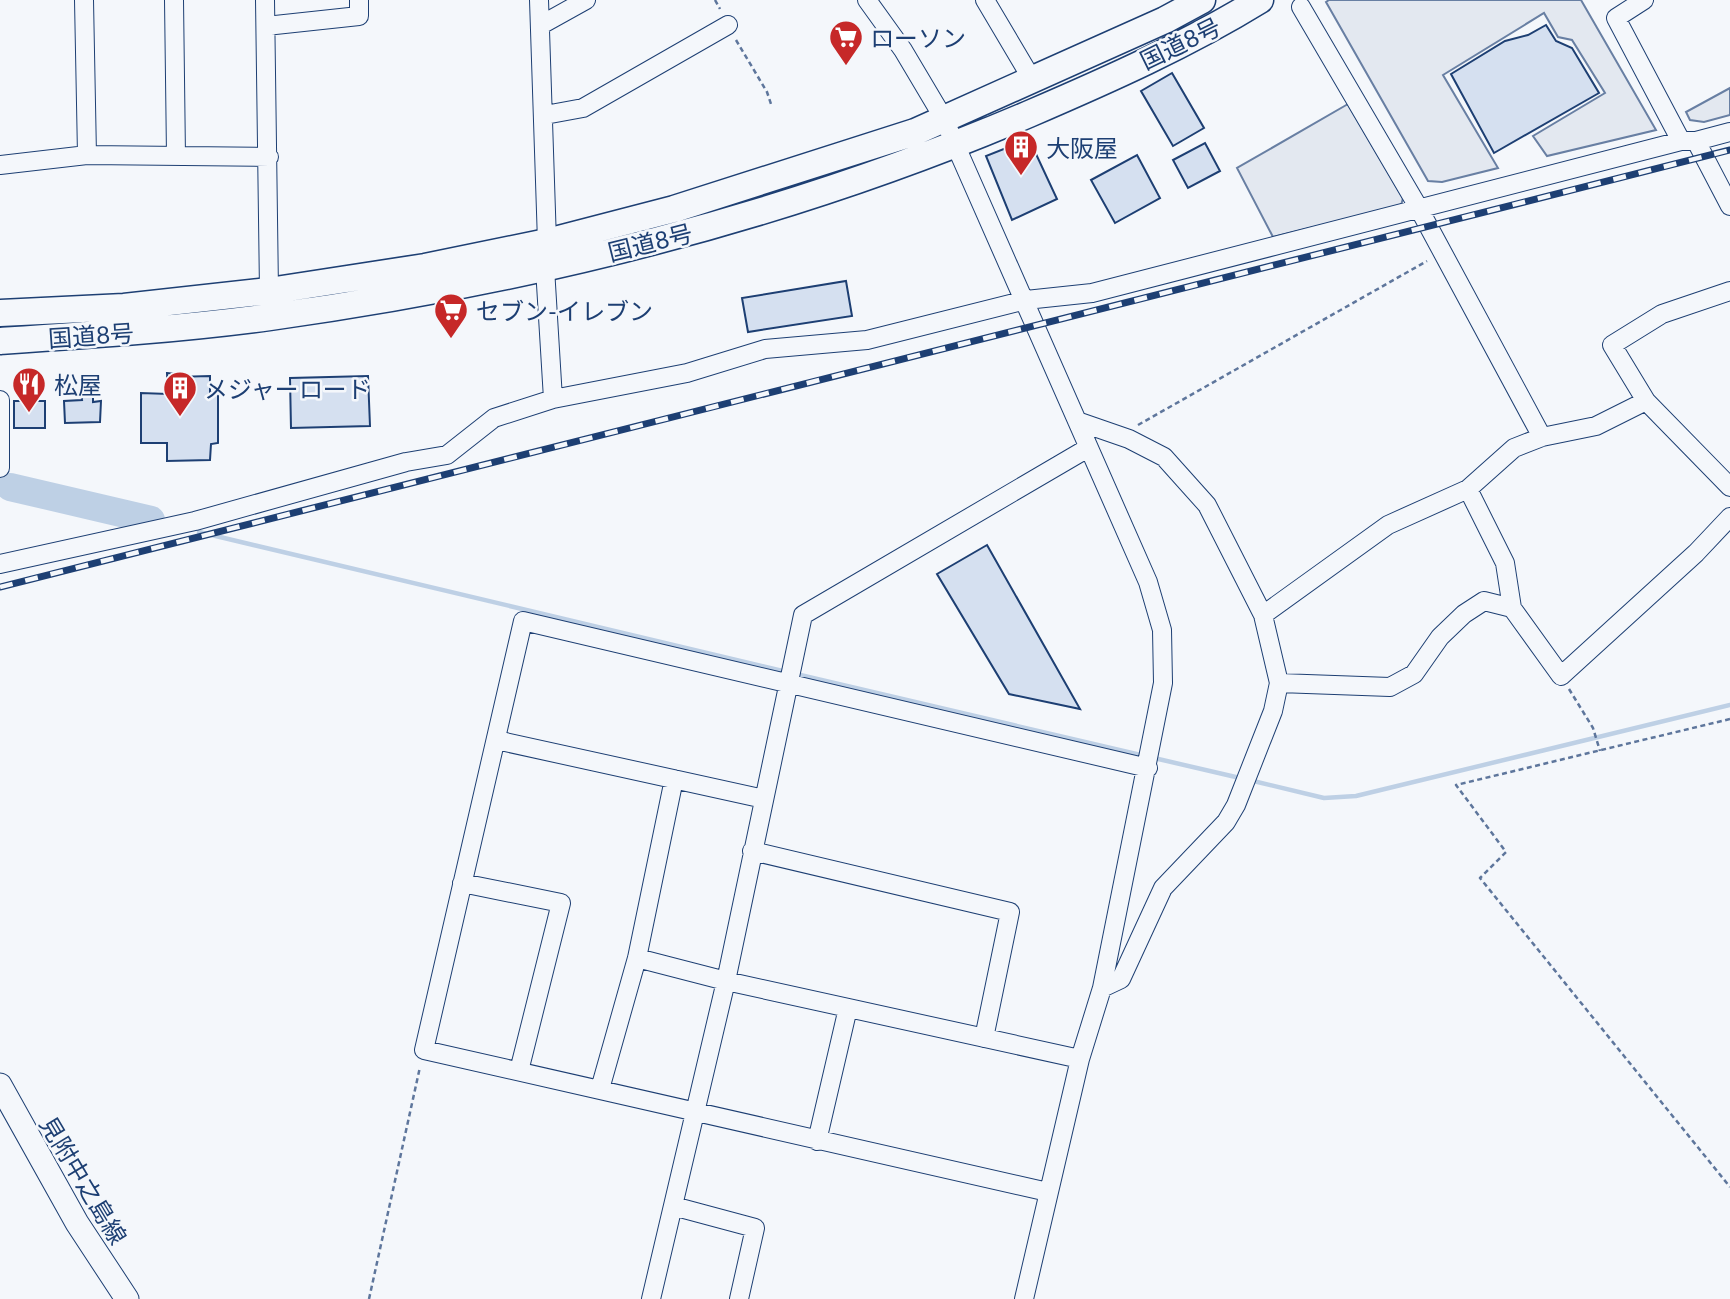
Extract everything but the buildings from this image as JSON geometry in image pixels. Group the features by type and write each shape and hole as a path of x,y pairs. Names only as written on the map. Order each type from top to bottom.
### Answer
{"highway":[{"name":"国道8号","path":"0,341 149,331 270,317 413,294 546,255 674,209 915,132 1166,20 1202,0"},
{"name":"国道8号","path":"0,313 124,307 268,292 425,267 546,255 698,230 955,146 1071,96 1194,37 1260,0"}],"main road":[{"name":"見附中之島線","path":"0,1085 77,1223 127,1299"}],"street":[{"path":"84,0 87,155"},
{"path":"174,0 176,156"},
{"path":"265,0 269,157 268,292"},
{"path":"266,26 359,16 359,0"},
{"path":"539,0 553,398"},
{"path":"541,25 586,0"},
{"path":"867,0 944,118 1148,582 1162,630 1163,683 1148,768 1102,988 1080,1059 1024,1299"},
{"path":"985,0 1032,81"},
{"path":"1644,0 1616,18 1688,141 1730,206"},
{"path":"1301,7 1419,208 1542,437"},
{"path":"545,115 583,108 728,25"},
{"path":"0,564 195,521 406,463 447,455 494,418 553,398 687,373 765,349 867,340 1026,300 1092,293 1419,208 1730,132"},
{"path":"0,165 87,155 269,157"},
{"path":"1730,291 1662,314 1612,345 1646,401 1730,487"},
{"path":"0,400 0,468"},
{"path":"1263,615 1388,525 1468,489 1514,448 1542,437 1596,426 1646,401"},
{"path":"1077,421 1119,435 1164,457 1207,505 1263,615 1279,683 1273,710 1239,797 1226,822 1163,888 1121,979 1102,988"},
{"path":"651,1299 726,981 803,615 1088,448"},
{"path":"1468,489 1505,563 1512,608 1561,676 1696,554 1730,517"},
{"path":"1279,683 1390,687 1413,674 1440,637 1464,614 1484,601 1512,608"},
{"path":"1048,1192 424,1050 523,621 1148,768"},
{"path":"496,740 764,799"},
{"path":"600,1089 637,958 674,779"},
{"path":"752,851 1010,912 984,1038"},
{"path":"462,883 561,904 519,1071"},
{"path":"637,958 726,981 1080,1059"},
{"path":"817,1141 848,1008"},
{"path":"673,1206 755,1228 739,1299"}],"path":[{"path":"715,0 767,92 772,107"},
{"path":"1119,435 1442,252"},
{"path":"1561,676 1593,728 1599,749"},
{"path":"1730,719 1455,785 1506,852 1479,878 1730,1186"},
{"path":"369,1299 424,1050"}],"shaded area":[{"path":"1581,0 1656,130 1547,156 1533,136 1605,93 1572,40 1558,37 1544,13 1443,75 1498,168 1442,182 1428,181 1326,2"},
{"path":"1730,88 1730,115 1704,122 1690,120 1686,112"},
{"path":"1348,104 1403,198 1401,206 1273,237 1237,168"}],"waterway":[{"path":"10,487 151,520"},
{"path":"199,532 787,672"},
{"path":"796,674 1145,756"},
{"path":"1249,780 1324,798 1356,796 1730,705"},
{"path":"1154,758 1240,778"}],"railway":[{"path":"0,587 1730,150"}],"place":[{"name":"ローソン","path":"846,67"},
{"name":"大阪屋","path":"1021,177"},
{"name":"セブン-イレブン","path":"451,340"},
{"name":"松屋","path":"29,414"},
{"name":"メジャーロード","path":"180,418"}]}
